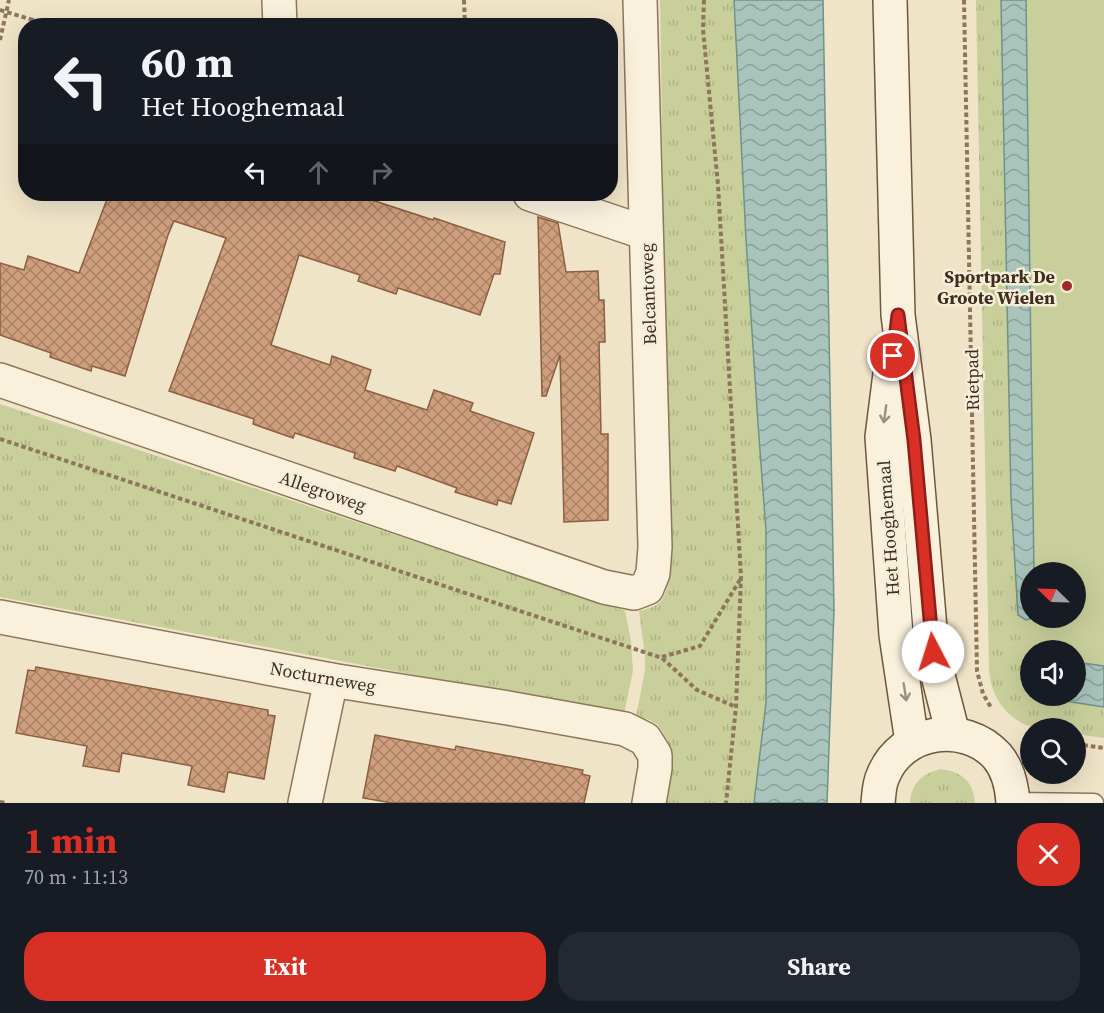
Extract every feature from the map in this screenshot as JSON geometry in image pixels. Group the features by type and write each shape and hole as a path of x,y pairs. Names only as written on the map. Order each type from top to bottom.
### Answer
{"street":[{"path":"279,0 280,18"},
{"name":"Belcantoweg","path":"640,0 655,547 653,573 647,588"},
{"name":"Het Hooghemaal","path":"890,0 898,315 914,440 933,652 953,734"},
{"path":"551,201 646,233"},
{"name":"Het Hooghemaal","path":"898,315 882,437 896,635 912,742"},
{"name":"Allegroweg","path":"0,380 604,587 634,593 647,588"},
{"name":"Nocturneweg","path":"0,617 331,680 625,729 645,739 654,755 655,768 649,803"},
{"path":"304,803 331,680"},
{"path":"878,803 883,776 890,762 900,751 926,736 953,734 969,737 984,745 997,756 1006,770 1013,803"}],"lane":[{"path":"1013,803 1094,803"}],"path":[{"path":"0,40 9,0"},
{"path":"464,0 465,18"},
{"path":"704,0 703,29 718,185 741,577 736,707 726,803"},
{"name":"Rietpad","path":"964,0 977,671 983,694 994,712"},
{"path":"0,10 26,18"},
{"path":"0,439 662,658 697,690 736,707"},
{"path":"662,658 700,646 741,577"},
{"path":"1086,745 1104,748"},
{"path":"0,802 7,803"}],"green space":[{"path":"660,0 734,0 746,239 766,531 766,703 754,803 667,803 673,757 668,741 659,726 650,720 636,717 645,670 639,611 657,605 666,592 669,579"},
{"path":"976,0 1001,0 1011,498 1020,628 1030,628 1036,640 1020,640 1020,706 1086,704 1104,707 1104,738 1086,735 1086,718 1020,718 1020,722 1018,721 996,697 989,670"},
{"name":"Sportpark De Groote Wielen","path":"1026,0 1104,0 1104,666 1086,663 1086,640 1036,640 1030,628 1086,628 1086,562 1034,562"},
{"path":"0,404 625,611 631,641 633,671 624,714 0,597"},
{"path":"941,769 955,772 969,783 975,803 910,803 913,790 919,780"}],"water":[{"path":"734,0 823,0 834,610 827,803 754,803 766,703 766,531 746,239"},
{"path":"1001,0 1026,0 1034,562 1020,562 1020,616 1018,615 1011,498"},
{"path":"1086,663 1104,666 1104,707 1086,704"}],"building":[{"path":"106,201 375,201 505,242 500,274 494,274 480,315 398,288 396,294 358,281 360,275 299,255 271,345 330,365 332,356 371,370 365,390 427,410 434,390 473,403 470,411 534,433 511,504 498,500 497,505 455,492 457,488 397,466 395,471 354,458 355,453 295,433 293,438 253,424 254,419 169,391 226,238 174,221 125,376 92,366 91,371 50,357 51,353 0,335 0,263 24,270 28,256 79,273"},
{"path":"538,217 558,223 566,272 598,271 599,300 604,300 605,342 599,342 601,434 608,434 608,520 564,522 560,355 546,396 542,396"},
{"path":"36,667 268,710 268,715 275,716 264,779 228,772 224,792 188,785 192,766 122,753 119,772 83,766 87,746 16,733 28,670 35,671"},
{"path":"375,735 455,750 456,746 583,770 582,774 590,776 584,803 392,803 363,798"}],"place":[{"name":"Sportpark De Groote Wielen","path":"1067,286"}],"route":[{"path":"893,356 898,315 914,440 933,652"}]}
